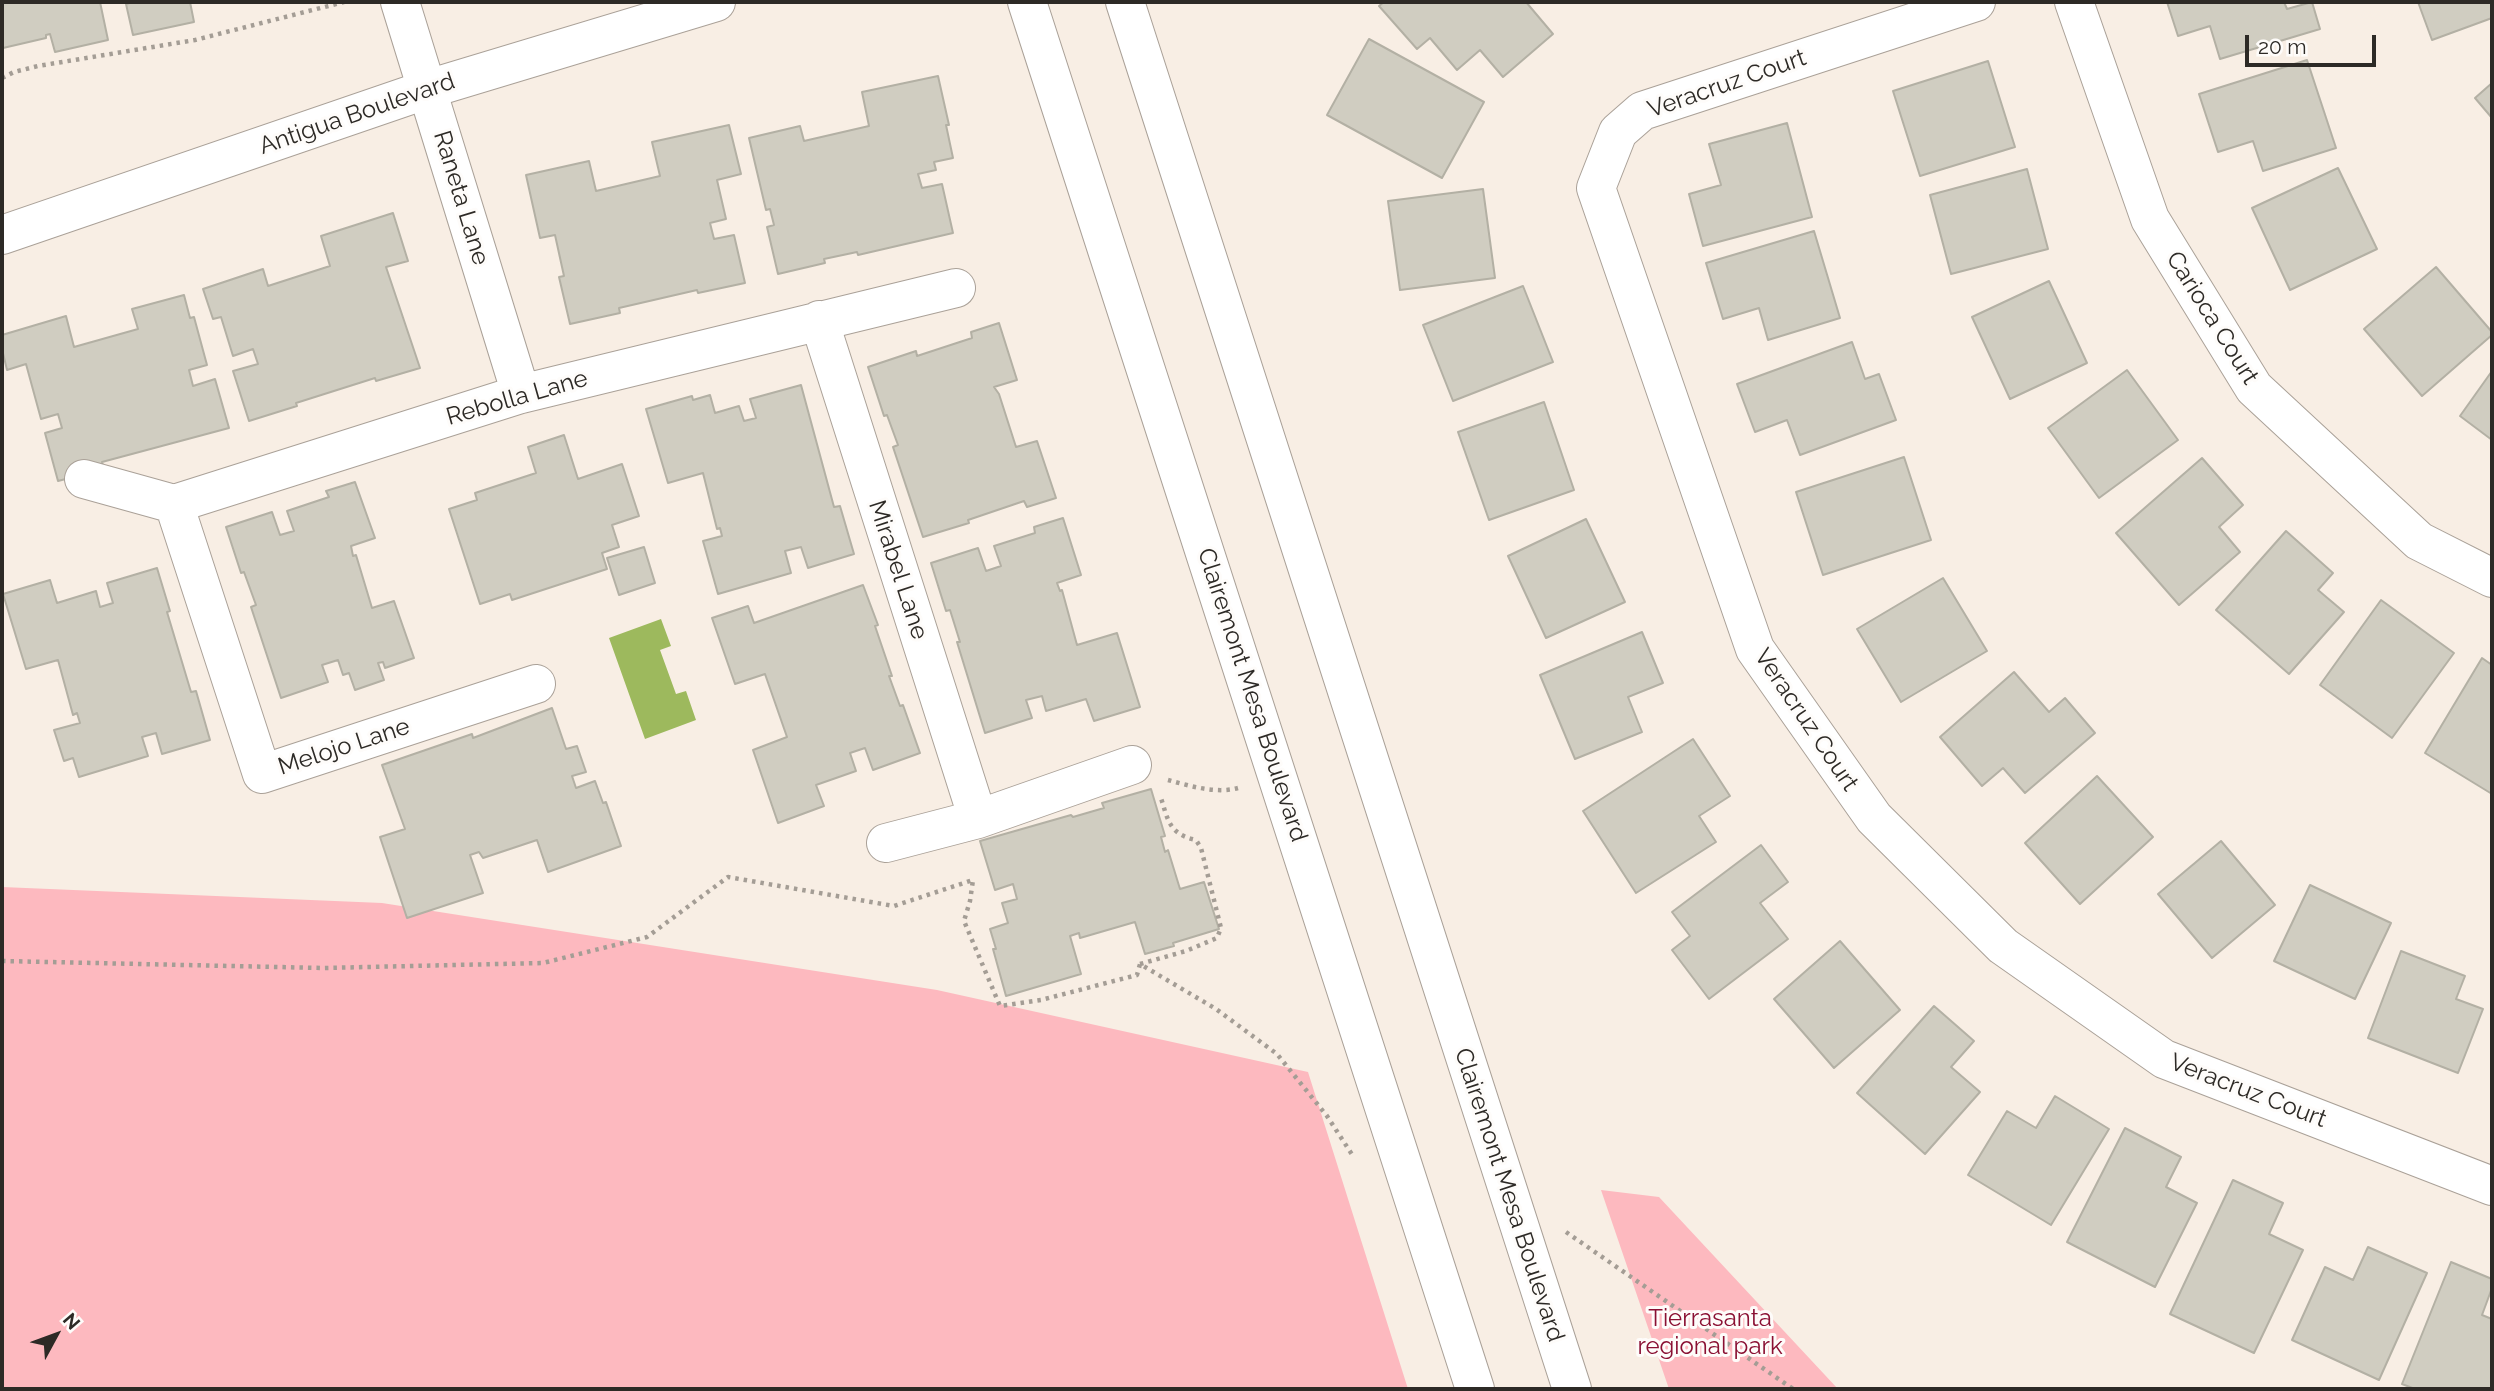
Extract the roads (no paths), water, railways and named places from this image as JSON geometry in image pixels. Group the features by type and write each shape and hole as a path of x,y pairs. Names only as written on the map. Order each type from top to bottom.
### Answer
{"street":[{"name":"Raneta Lane","path":"400,2 521,394"},
{"name":"Antigua Boulevard","path":"2,235 428,89 716,2"},
{"name":"Clairemont Mesa Boulevard","path":"1027,2 1475,1389"},
{"name":"Clairemont Mesa Boulevard","path":"1125,2 1572,1389"},
{"name":"Veracruz Court","path":"1976,2 1642,111 1618,132 1596,188 1755,649 1874,818 2003,946 2164,1059 2492,1186"},
{"name":"Carioca Court","path":"2074,2 2150,219 2254,388 2419,541 2492,578"},
{"name":"Rebolla Lane","path":"174,504 521,394 956,288"},
{"name":"Mirabel Lane","path":"819,320 978,819"},
{"path":"84,479 174,504"},
{"name":"Melojo Lane","path":"174,504 262,774 536,684"},
{"path":"886,843 1143,770"}],"park label":[{"name":"Tierrasanta regional park","path":"1710,1333"}]}
